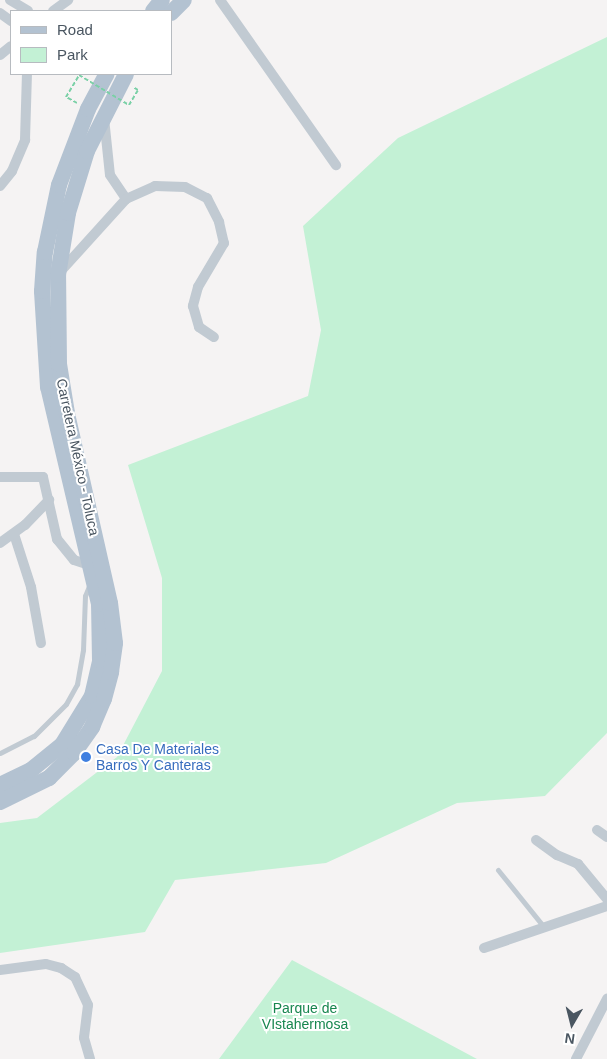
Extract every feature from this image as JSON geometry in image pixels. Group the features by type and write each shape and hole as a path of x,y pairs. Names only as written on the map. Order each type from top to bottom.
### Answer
{"main road":[{"path":"154,10 162,0"},
{"path":"172,12 184,0"},
{"name":"Carretera México - Toluca","path":"0,785 31,770 62,745 92,696 99,669 101,642 91,571 48,387 42,290 45,252 59,185 88,109 106,75"},
{"name":"Carretera México - Toluca","path":"0,802 49,778 74,753 92,727 104,699 115,643 110,603 67,413 59,355 58,275 71,204 87,151 126,75"}],"street":[{"path":"10,0 26,10"},
{"path":"54,10 68,0"},
{"path":"220,0 336,165"},
{"path":"0,55 10,47"},
{"path":"0,186 12,171 25,140 27,75"},
{"path":"104,118 110,175 126,199"},
{"path":"58,275 126,199 154,186 185,187 207,198 219,222 224,243 198,287 193,306 199,327 214,337"},
{"path":"0,477 43,477 58,539 64,552 91,571"},
{"path":"0,543 14,534 49,500"},
{"path":"14,534 31,587 41,643"},
{"path":"597,830 607,836"},
{"path":"536,840 557,855 578,864 607,899"},
{"path":"484,948 607,906"},
{"path":"0,970 46,964 61,968 75,977 84,991 88,1005 84,1038 90,1059"},
{"path":"576,1059 607,999"}],"lane":[{"path":"0,753 34,736 66,704 77,684 83,650 85,596 91,571"},
{"path":"498,870 544,928"}],"path":[{"path":"66,97 77,75"},
{"path":"80,75 129,105 138,90"}],"green space":[{"path":"607,37 607,733 545,796 457,803 326,863 175,880 145,932 0,953 0,823 37,818 117,757 162,671 162,578 128,465 308,396 321,330 303,226 398,138"},
{"name":"Parque de VIstahermosa","path":"292,960 477,1059 219,1059"}],"place":[{"name":"Casa De Materiales Barros Y Canteras","path":"86,757"}]}
